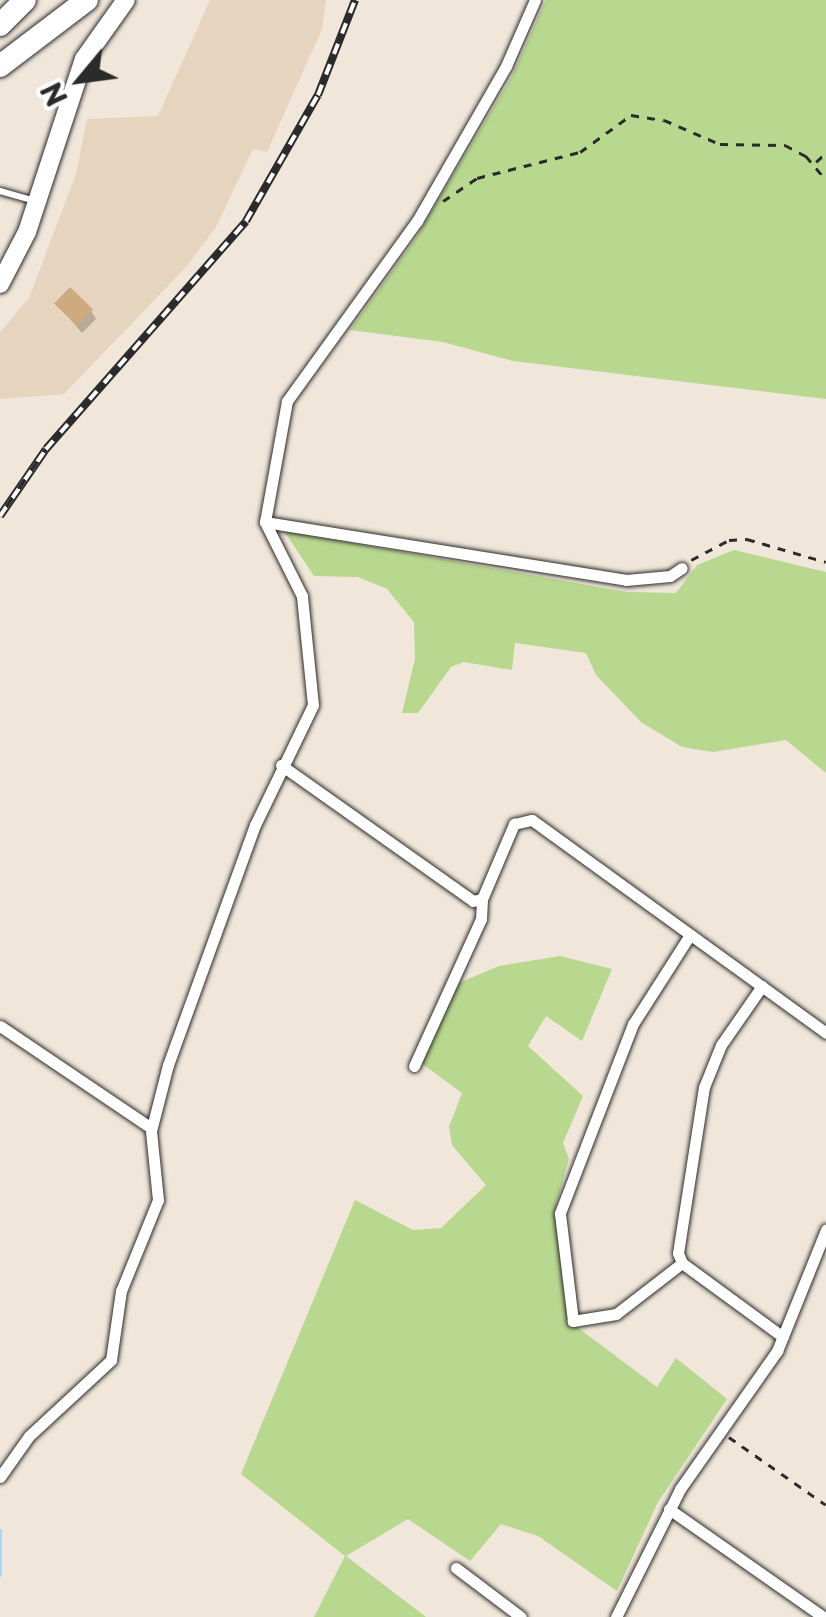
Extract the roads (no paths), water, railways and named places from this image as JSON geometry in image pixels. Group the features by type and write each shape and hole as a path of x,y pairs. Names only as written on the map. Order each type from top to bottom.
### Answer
{"highway":[{"path":"0,25 25,0"},
{"path":"0,66 86,0"}],"street":[{"path":"0,284 37,202 84,60 126,0"},
{"path":"0,1478 28,1436 111,1360 121,1290 158,1200 152,1128 205,956 314,692 302,596 265,522 287,401 417,221 506,66 535,0"},
{"path":"265,522 626,580 670,576 682,568"},
{"path":"281,765 462,896 482,899"},
{"path":"414,1066 480,919 482,899 514,824 532,820 826,1032"},
{"path":"682,1263 616,1314 573,1321 560,1213 632,1024 690,935"},
{"path":"762,986 721,1045 704,1087 677,1233 682,1263 783,1337"},
{"path":"0,1026 152,1128"},
{"path":"616,1617 669,1509 783,1337 826,1230"},
{"path":"669,1509 823,1617"},
{"path":"456,1568 521,1617"}],"lane":[{"path":"0,191 37,202"}],"waterway":[{"path":"0,1531 0,1575"}],"railway":[{"path":"0,516 46,449 246,221 318,95 355,0"}]}
